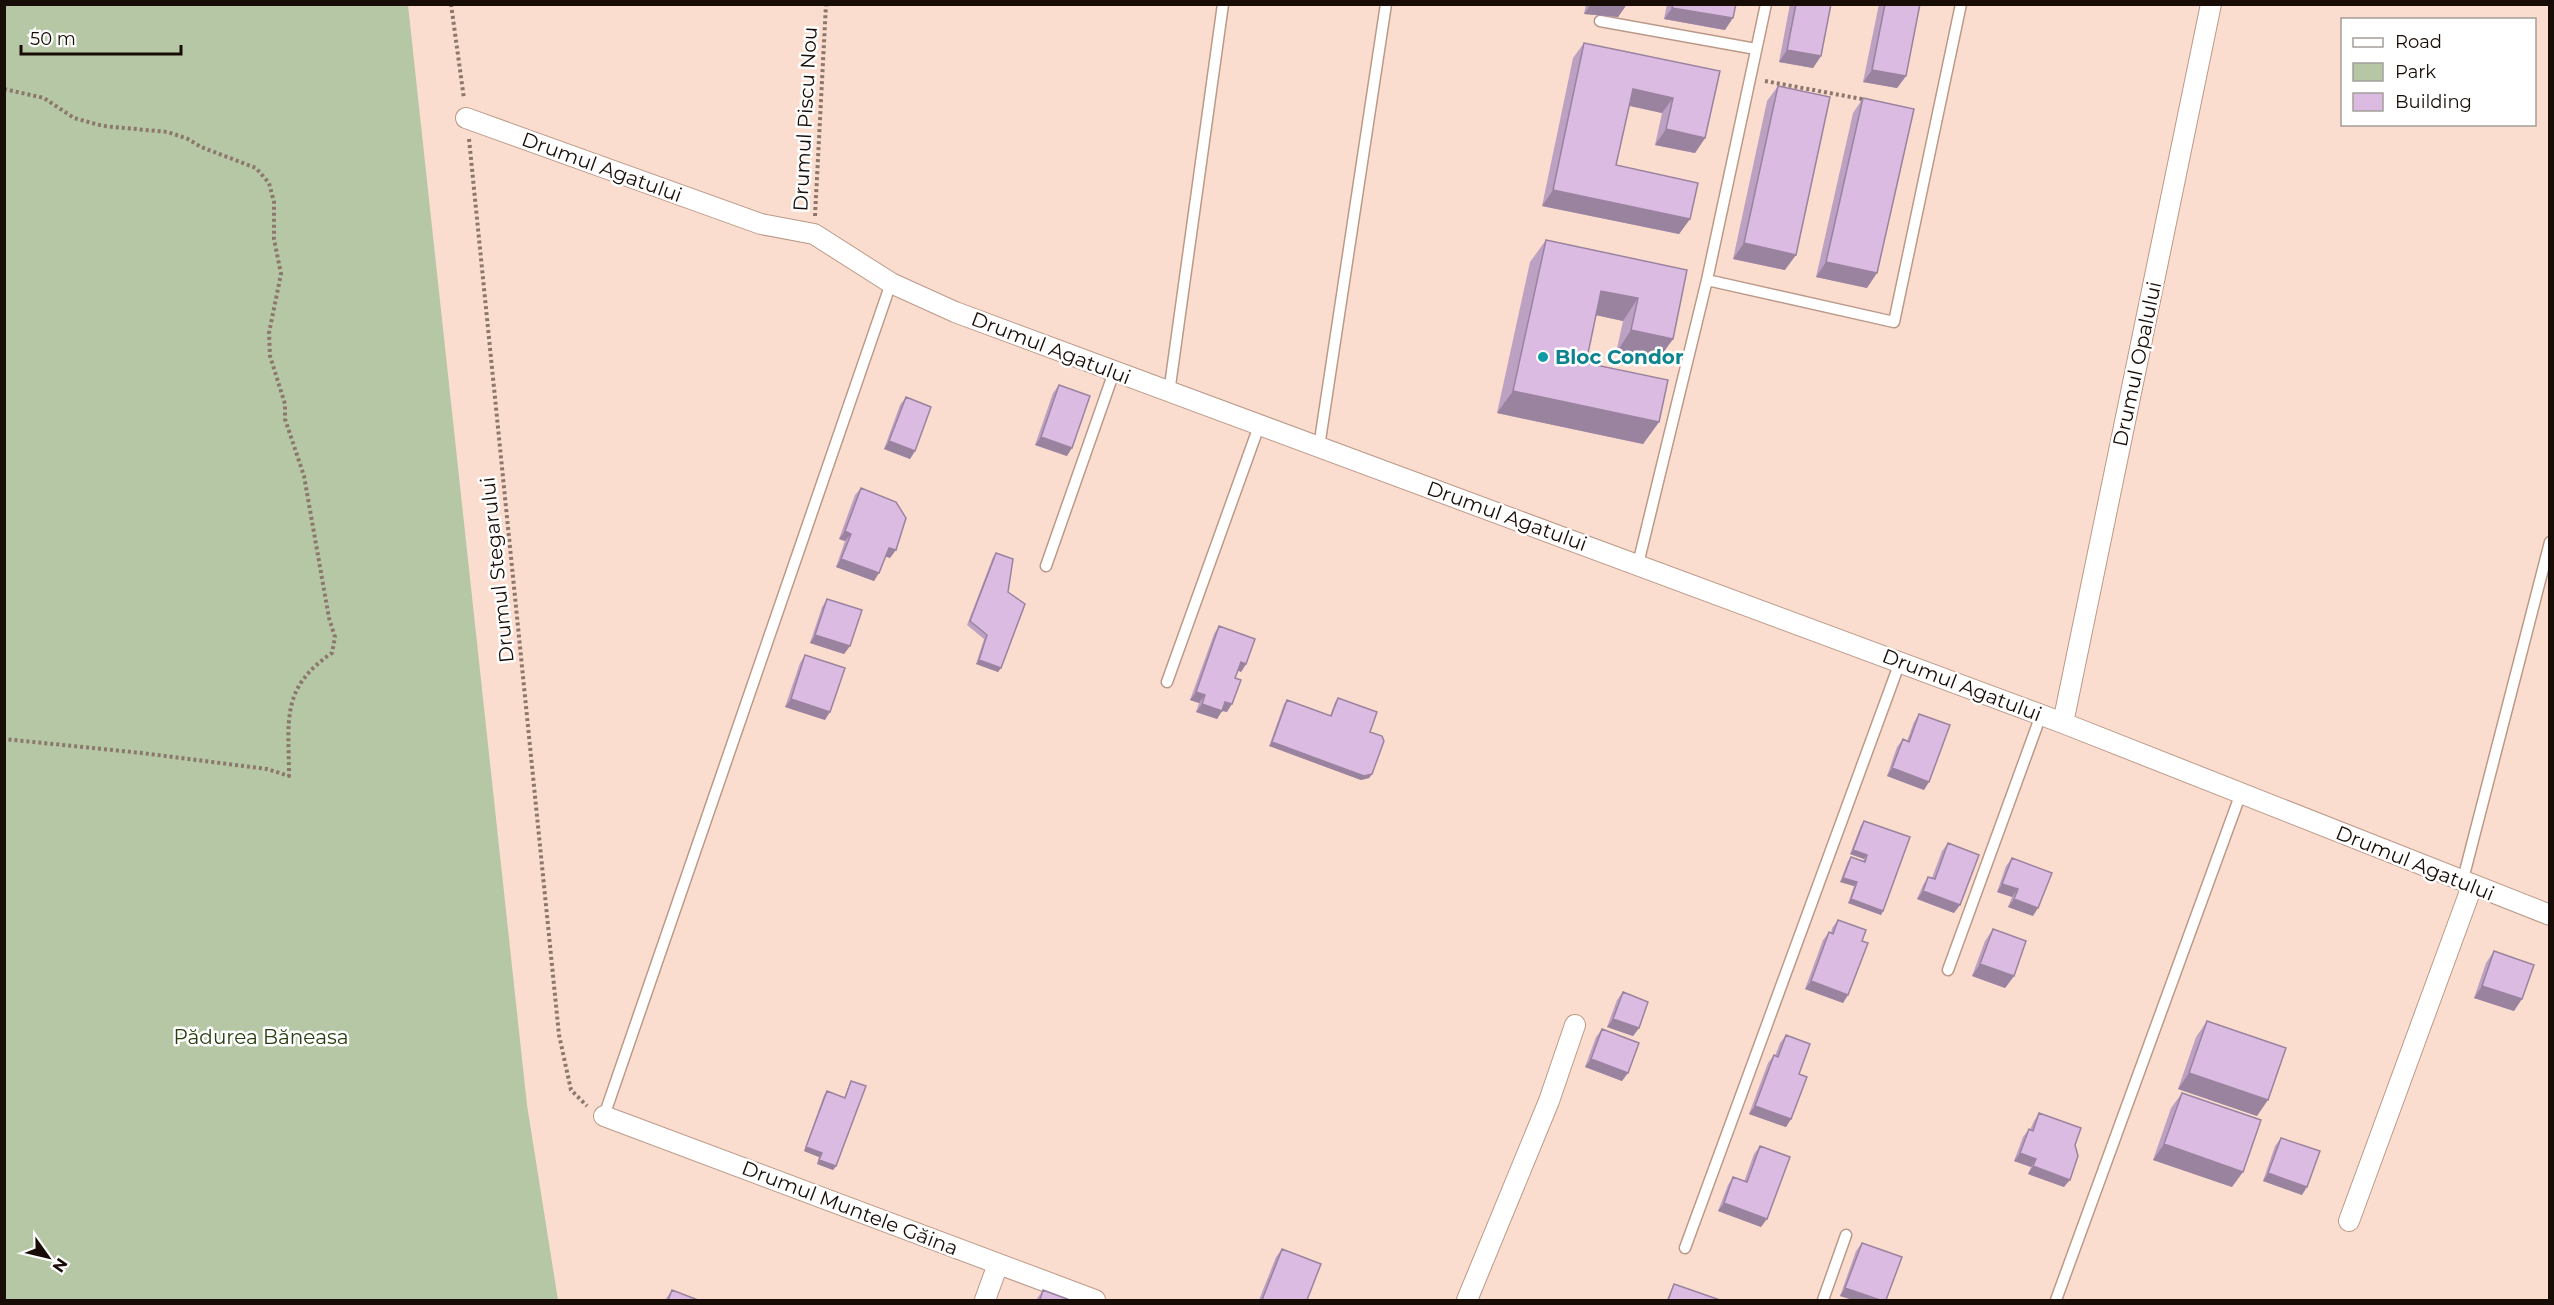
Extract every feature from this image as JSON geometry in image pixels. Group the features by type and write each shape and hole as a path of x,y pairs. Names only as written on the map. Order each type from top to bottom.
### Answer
{"street":[{"name":"Drumul Opalului","path":"2063,723 2211,4"},
{"name":"Drumul Agatului","path":"466,118 760,224 814,234 891,283 955,312 2063,723 2467,885 2550,915"},
{"path":"2349,1221 2467,885"},
{"path":"1467,1300 1536,1132 1575,1025"},
{"name":"Drumul Muntele Găina","path":"604,1116 1095,1300"},
{"path":"985,1300 998,1264"}],"lane":[{"path":"1169,393 1224,4"},
{"path":"1319,447 1386,4"},
{"path":"1638,564 1707,280 1766,4"},
{"path":"1707,280 1894,322 1961,4"},
{"path":"1600,21 1756,49"},
{"path":"604,1116 891,283"},
{"path":"1046,566 1114,372"},
{"path":"1167,682 1259,426"},
{"path":"2467,885 2550,542"},
{"path":"1685,1248 1900,662"},
{"path":"1948,970 2041,715"},
{"path":"2056,1300 2241,793"},
{"path":"1823,1300 1846,1235"}],"path":[{"name":"Drumul Stegarului","path":"451,4 466,118 559,1035 571,1090 589,1107 604,1116"},
{"name":"Drumul Piscu Nou","path":"814,234 826,4"},
{"path":"1750,78 1879,103"},
{"path":"4,89 44,98 74,118 103,126 168,132 188,138 201,147 256,168 268,183 274,202 274,239 281,274 269,333 270,356 285,404 285,419 304,476 329,618 335,637 332,653 302,678 288,713 289,776 267,770 142,753 4,739"}],"green space":[{"name":"Pădurea Băneasa","path":"5,4 408,5 527,1105 558,1300 5,1300"}],"building":[{"path":"1673,4 1736,4 1733,18 1672,8"},
{"path":"1796,4 1831,4 1821,56 1787,50"},
{"path":"1885,4 1920,4 1906,76 1872,70"},
{"path":"1584,43 1720,71 1705,138 1666,129 1673,98 1633,89 1616,165 1698,183 1690,219 1553,190"},
{"path":"1778,86 1830,97 1796,255 1744,243"},
{"path":"1863,98 1914,109 1877,273 1826,262"},
{"name":"Bloc Condor","path":"1546,240 1687,270 1673,339 1631,330 1638,298 1601,291 1586,363 1668,380 1659,422 1513,391"},
{"path":"1059,385 1090,396 1072,448 1041,437"},
{"path":"906,397 931,407 915,451 889,441"},
{"path":"861,488 896,502 906,518 896,550 889,548 879,573 841,559 851,534 845,531"},
{"path":"996,553 1013,559 1008,592 1025,604 1001,668 979,660 987,635 970,621"},
{"path":"827,599 862,610 850,646 815,635"},
{"path":"1219,626 1255,639 1246,664 1241,662 1235,678 1241,680 1232,704 1225,702 1222,711 1202,704 1205,695 1196,692"},
{"path":"805,655 845,668 830,712 791,699"},
{"path":"1338,698 1377,712 1370,732 1382,736 1384,741 1372,774 1364,776 1272,742 1287,700 1331,716"},
{"path":"1919,714 1950,725 1929,782 1892,768 1903,739 1909,742"},
{"path":"1864,821 1910,837 1883,911 1851,899 1857,882 1843,878 1851,857 1865,862 1867,855 1853,850"},
{"path":"1948,843 1979,855 1960,905 1923,891 1928,877 1935,879"},
{"path":"2012,858 2052,873 2038,908 2014,899 2018,889 2002,884"},
{"path":"1838,920 1866,930 1862,941 1868,943 1848,995 1811,981 1829,932 1833,934"},
{"path":"1993,929 2026,941 2014,976 1980,964"},
{"path":"2494,951 2534,965 2522,999 2482,986"},
{"path":"1623,992 1648,1002 1639,1028 1613,1019"},
{"path":"2207,1021 2286,1048 2268,1100 2189,1073"},
{"path":"1602,1029 1639,1043 1628,1073 1591,1059"},
{"path":"1786,1035 1810,1044 1799,1074 1807,1077 1791,1119 1755,1106 1774,1055 1778,1057"},
{"path":"851,1081 866,1086 836,1166 819,1160 822,1153 806,1147 827,1091 845,1098"},
{"path":"2182,1093 2261,1120 2243,1172 2164,1144"},
{"path":"2039,1113 2081,1128 2075,1145 2078,1156 2070,1180 2033,1166 2036,1159 2020,1153 2029,1129 2033,1131"},
{"path":"2281,1138 2320,1151 2307,1187 2268,1173"},
{"path":"1760,1146 1790,1157 1767,1219 1724,1203 1733,1177 1747,1182"},
{"path":"1862,1243 1902,1257 1886,1300 1845,1288"},
{"path":"1282,1249 1321,1264 1307,1300 1262,1300"},
{"path":"1674,1284 1720,1300 1668,1300"},
{"path":"672,1290 698,1300 668,1300"},
{"path":"1043,1290 1070,1300 1040,1300"}],"place":[{"name":"Bloc Condor","path":"1543,357"}]}
